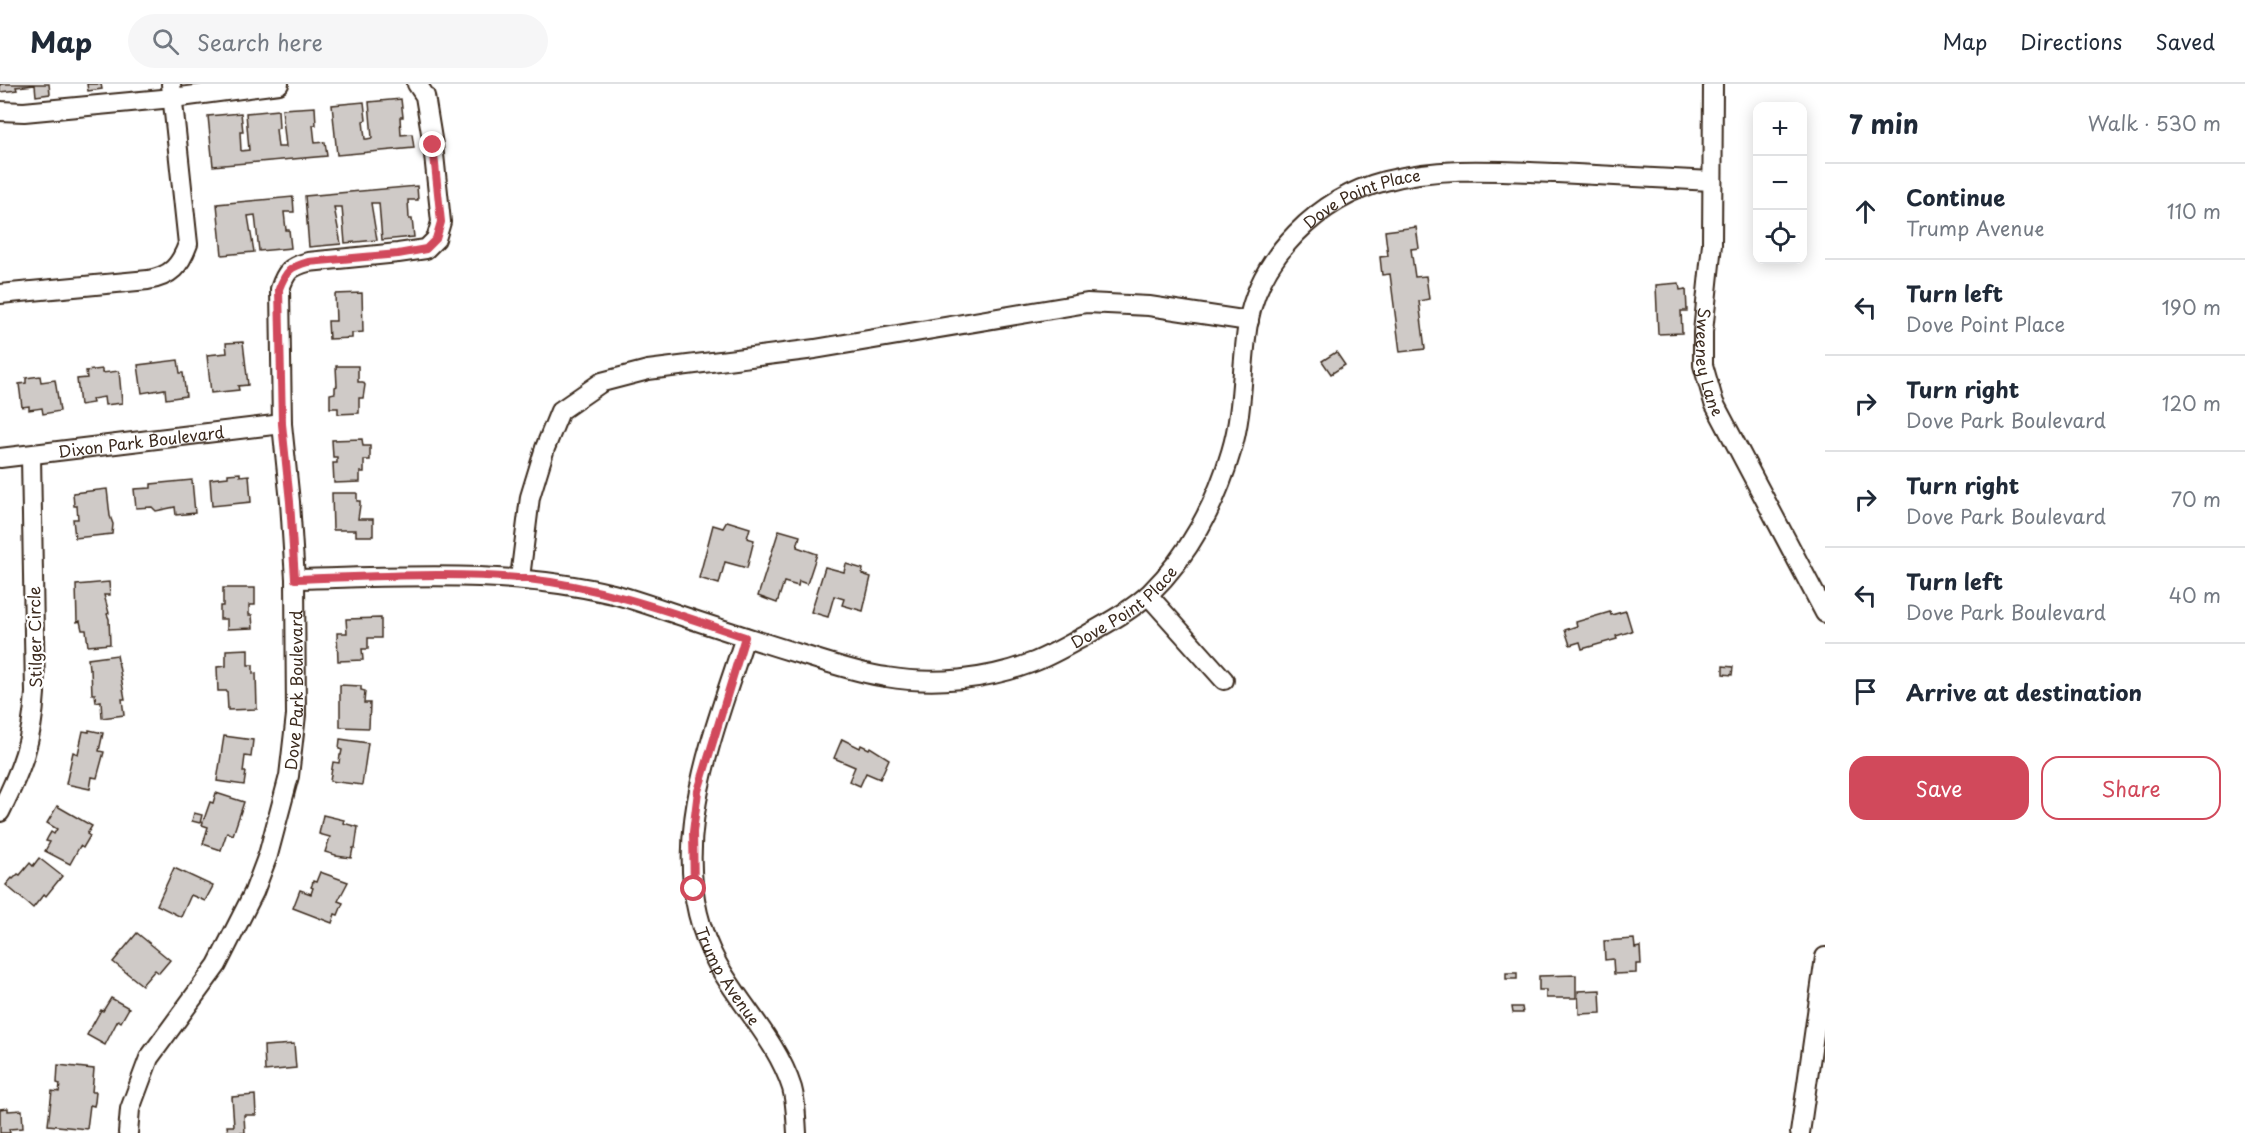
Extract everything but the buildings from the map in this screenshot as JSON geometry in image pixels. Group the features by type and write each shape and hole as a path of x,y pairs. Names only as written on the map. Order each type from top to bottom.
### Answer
{"street":[{"path":"0,111 24,112 172,91 279,84"},
{"name":"Dove Park Boulevard","path":"128,1133 130,1109 148,1058 217,965 244,912 268,855 289,776 296,715 295,579 282,424 279,289 285,274 296,265 426,249 436,239 441,222 433,145 425,96 417,84"},
{"name":"Sweeney Lane","path":"1713,84 1712,244 1702,332 1703,364 1714,403 1825,613"},
{"path":"0,294 148,280 161,278 175,269 183,258 188,244 172,91"},
{"name":"Dove Point Place","path":"295,579 404,576 520,578 615,595 745,637 863,673 887,678 937,681 968,679 1032,662 1126,612 1148,595 1187,548 1203,522 1232,451 1238,420 1249,321 1257,293 1270,267 1286,244 1306,223 1328,207 1357,191 1380,182 1431,172 1466,171 1712,181"},
{"path":"520,578 530,497 545,448 561,411 602,382 648,370 815,350 1088,303 1149,306 1249,321"},
{"name":"Dixon Park Boulevard","path":"0,459 282,424"},
{"name":"Stilger Circle","path":"0,812 23,763 32,728 35,693 31,456"},
{"path":"1148,595 1224,680"},
{"name":"Trump Avenue","path":"745,637 698,791 693,832 694,889 702,928 710,949 718,965 770,1042 790,1083 797,1133"},
{"path":"1800,1133 1825,957"}],"route":[{"path":"433,145 441,222 436,239 426,249 296,265 285,274 279,289 282,424 295,579 488,576 529,579 615,595 745,637 698,791 692,853 694,889"}]}
